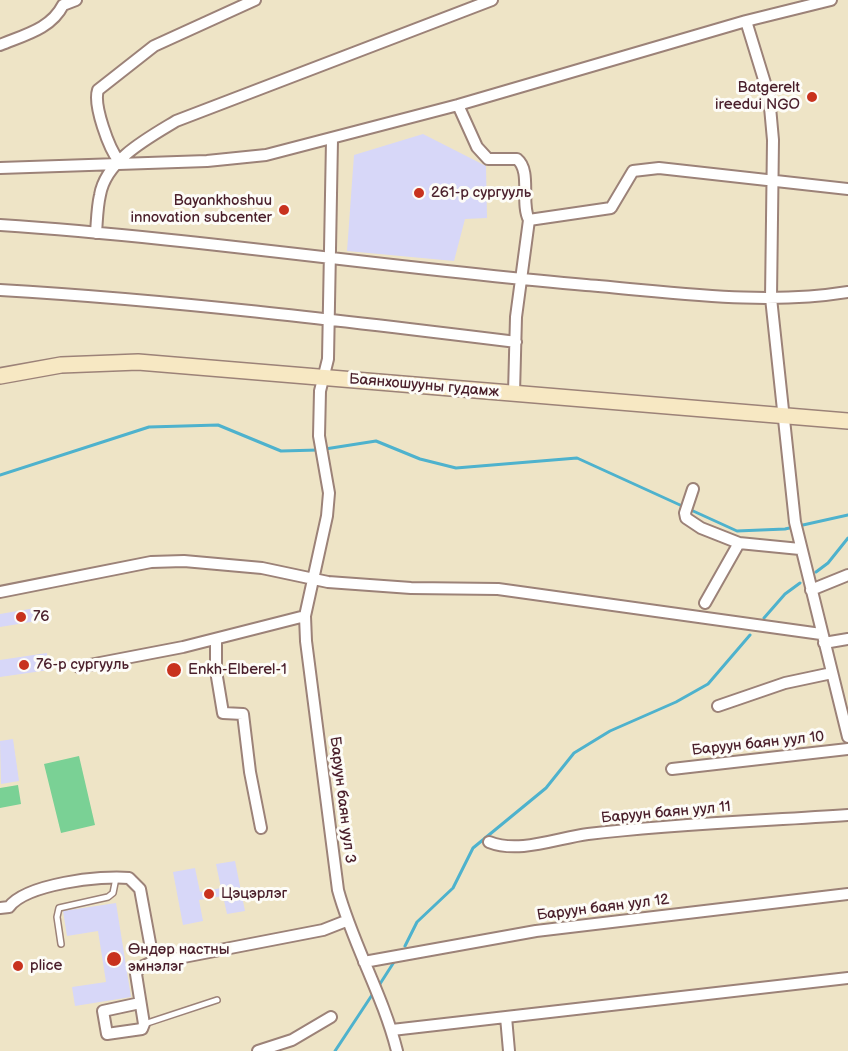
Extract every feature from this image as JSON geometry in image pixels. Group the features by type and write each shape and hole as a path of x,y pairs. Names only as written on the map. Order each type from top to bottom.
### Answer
{"main road":[{"name":"Баянхошууны гудамж","path":"0,376 61,365 118,361 848,421"}],"street":[{"path":"0,45 33,32 56,18 63,2 76,0"},
{"path":"117,163 111,152 97,105 98,90 154,46 255,0"},
{"path":"96,233 100,195 117,163 154,134 176,121 492,0"},
{"path":"0,168 207,161 255,156 332,140 746,21 831,0"},
{"path":"746,21 769,96 773,140 770,180 771,298 795,522 848,736"},
{"path":"458,105 477,147 488,159 517,159 522,164 525,210 529,220 516,342 514,393"},
{"name":"Баруун баян уул 3","path":"332,140 328,359 320,391 319,436 329,494 327,516 305,616 306,641 339,890 346,921 379,996 397,1051"},
{"path":"529,220 612,208 633,171 659,168 848,189"},
{"path":"0,225 96,233 522,279 771,298 814,297 848,292"},
{"path":"0,290 109,296 329,319 516,342"},
{"path":"693,489 685,513 686,518 701,528 739,543 800,549"},
{"path":"705,603 739,543"},
{"path":"0,592 151,562 184,561 262,568 365,585 498,589 822,638 848,639"},
{"path":"811,590 848,575"},
{"path":"79,667 216,640 305,616"},
{"path":"216,640 216,671 224,713 243,714 250,772 261,828"},
{"path":"718,706 785,683 832,673"},
{"path":"836,688 848,686"},
{"name":"Баруун баян уул 10","path":"672,769 848,749"},
{"name":"Баруун баян уул 11","path":"489,842 502,847 516,846 588,834 848,814"},
{"path":"0,908 9,907 15,899 25,893 91,879 116,876 129,878 140,889 152,954 157,960"},
{"name":"Баруун баян уул 12","path":"364,962 536,931 848,894"},
{"path":"140,1003 104,1011 107,1034 135,1032 142,1029 144,1024 136,974 139,968 157,960 163,961 323,930 346,921"},
{"path":"392,1030 848,978"},
{"path":"258,1051 292,1040 332,1017"},
{"path":"506,1017 509,1051"}],"lane":[{"path":"61,944 58,908 108,897 113,893 116,876"},
{"path":"144,1024 217,1000"}],"shaded area":[{"name":"261-р сургууль","path":"423,134 486,166 487,218 465,219 454,261 347,251 354,155"},
{"name":"76","path":"41,607 43,620 0,627 0,614"},
{"name":"76-р сургууль","path":"47,653 49,670 0,677 0,660"},
{"path":"13,739 19,781 1,784 0,741"},
{"name":"Цэцэрлэг","path":"235,861 245,911 227,914 223,896 199,900 203,921 183,925 173,872 195,868 200,892 221,888 216,864"},
{"name":"Өндөр настны эмнэлэг","path":"116,903 131,997 75,1006 72,987 106,982 98,931 67,936 63,911"}],"green space":[{"path":"79,756 95,825 61,833 44,764"},
{"path":"18,785 21,804 0,808 0,788"}],"waterway":[{"path":"0,475 149,427 218,425 281,451 318,450"},
{"path":"325,449 376,441 420,459 456,468 577,458 737,531 785,529 848,515"},
{"path":"816,572 828,563 848,538"},
{"path":"764,618 785,594 800,583"},
{"path":"405,946 417,922 453,888 473,848 546,788 574,753 610,731 676,702 708,684 750,635"},
{"path":"378,987 394,962"},
{"path":"335,1051 374,992"}],"place":[{"name":"Batgerelt ireedui NGO","path":"812,97"},
{"name":"261-р сургууль","path":"419,193"},
{"name":"Bayankhoshuu innovation subcenter","path":"284,210"},
{"name":"76","path":"21,617"},
{"name":"76-р сургууль","path":"24,665"},
{"name":"Enkh-Elberel-1","path":"174,670"},
{"name":"Цэцэрлэг","path":"209,894"},
{"name":"Өндөр настны эмнэлэг","path":"114,959"},
{"name":"plice","path":"18,966"}]}
